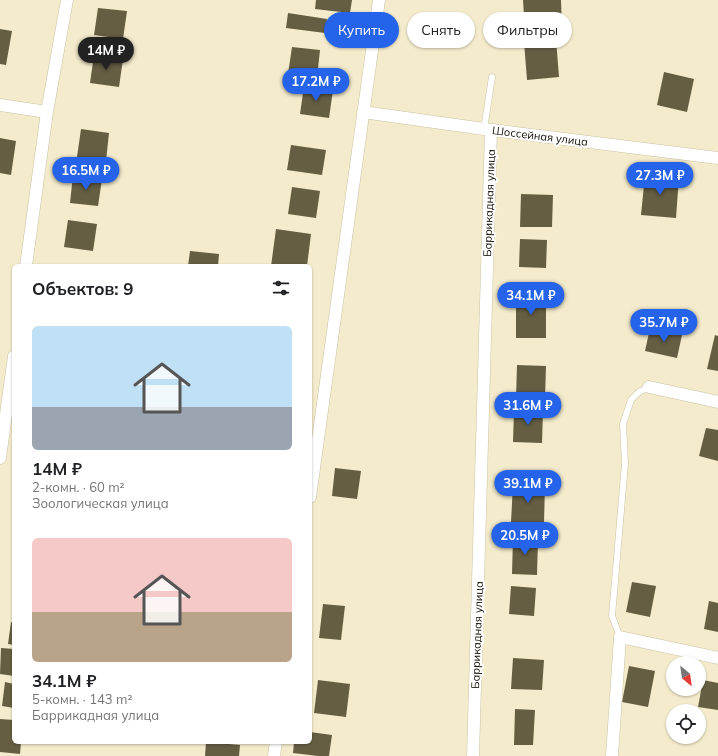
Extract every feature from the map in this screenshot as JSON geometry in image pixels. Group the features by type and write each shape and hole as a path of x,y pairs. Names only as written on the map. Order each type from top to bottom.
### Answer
{"street":[{"path":"26,264 47,112 67,0"},
{"path":"312,482 379,0"},
{"path":"0,105 47,112"},
{"name":"Шоссейная улица","path":"363,112 718,158"},
{"name":"Баррикадная улица","path":"473,756 488,129"},
{"path":"0,458 2,427 12,368"},
{"path":"650,387 718,402"},
{"path":"612,756 620,637 718,658"},
{"path":"274,756 276,744"}],"lane":[{"path":"488,129 492,77"},
{"path":"620,637 612,616 625,462 624,424 631,400 639,392 650,387"}],"building":[{"path":"316,0 352,0 350,12 315,9"},
{"path":"523,0 561,0 561,12 524,12"},
{"path":"98,8 127,11 123,39 94,35"},
{"path":"288,13 324,19 324,33 286,28"},
{"path":"0,29 12,31 6,65 0,64"},
{"path":"292,47 320,50 317,78 288,74"},
{"path":"524,48 557,48 559,77 527,80"},
{"path":"94,55 123,59 119,87 90,83"},
{"path":"664,72 694,79 687,112 657,105"},
{"path":"304,86 333,90 329,118 300,114"},
{"path":"81,129 109,133 106,161 77,157"},
{"path":"0,138 16,141 11,175 0,173"},
{"path":"291,145 326,150 322,175 287,170"},
{"path":"73,175 102,179 98,206 70,203"},
{"path":"645,175 679,177 676,218 641,215"},
{"path":"292,187 320,191 316,218 288,214"},
{"path":"521,194 553,195 552,227 520,227"},
{"path":"68,220 97,224 93,251 64,247"},
{"path":"276,229 311,234 307,264 271,264"},
{"path":"520,239 547,240 546,268 519,267"},
{"path":"190,251 219,254 218,264 188,264"},
{"path":"516,293 546,293 546,338 516,338"},
{"path":"650,328 682,335 677,358 645,351"},
{"path":"715,335 718,336 718,371 707,369"},
{"path":"517,365 546,366 545,400 516,399"},
{"path":"514,409 543,410 542,443 513,442"},
{"path":"706,428 718,430 718,461 699,456"},
{"path":"335,468 361,471 357,499 332,496"},
{"path":"513,484 545,485 544,523 511,522"},
{"path":"513,538 538,539 537,575 512,574"},
{"path":"632,582 656,586 650,617 626,612"},
{"path":"511,586 536,588 534,616 509,614"},
{"path":"709,601 718,603 718,632 704,629"},
{"path":"323,604 345,606 341,640 319,638"},
{"path":"11,622 12,645 8,644"},
{"path":"1,648 12,649 12,676 0,674"},
{"path":"513,658 544,660 542,690 511,689"},
{"path":"629,666 655,671 648,707 622,702"},
{"path":"318,680 350,684 346,717 314,713"},
{"path":"706,681 718,683 718,710 706,708 706,704 699,704 700,696 706,696"},
{"path":"5,682 12,684 12,708 2,706"},
{"path":"515,709 535,710 533,745 514,745"},
{"path":"0,719 12,720 12,744 21,744 20,754 0,752"},
{"path":"312,732 332,735 329,756 293,753 294,744 312,744"},
{"path":"206,744 240,745 239,756 205,756"}]}
